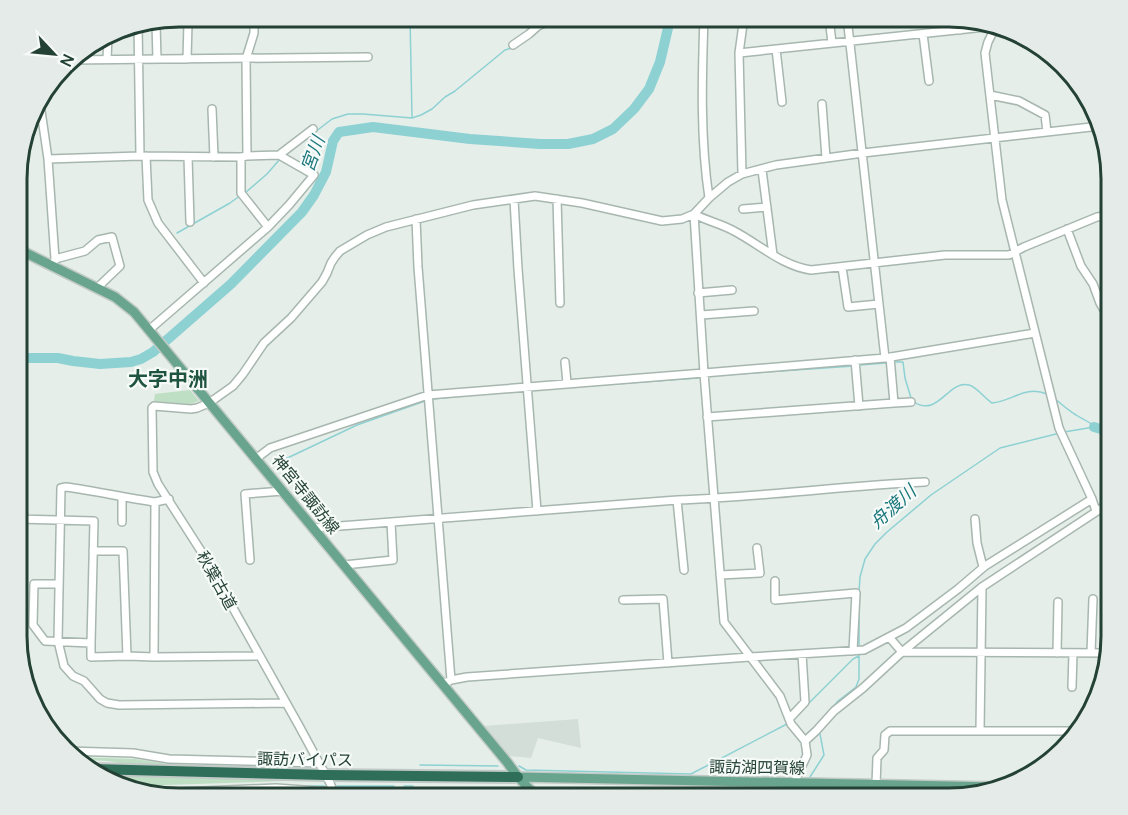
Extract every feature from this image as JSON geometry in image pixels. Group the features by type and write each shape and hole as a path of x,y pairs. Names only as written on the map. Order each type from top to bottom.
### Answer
{"highway":[{"name":"諏訪バイパス","path":"106,769 518,777"}],"main road":[{"name":"神宮寺諏訪線","path":"27,252 54,262 126,304 134,312 345,565 447,682 528,788"},
{"name":"諏訪湖四賀線","path":"518,777 969,787"}],"street":[{"path":"187,59 188,27"},
{"path":"254,27 246,59 241,193 268,227"},
{"path":"513,45 537,27"},
{"path":"704,27 702,114 705,175 709,198"},
{"path":"742,174 739,53 743,27"},
{"path":"830,27 832,43"},
{"path":"848,27 879,304 894,403"},
{"path":"156,29 157,59"},
{"path":"739,53 970,29"},
{"path":"138,33 143,156 148,200 158,223 204,283"},
{"path":"923,34 929,81"},
{"path":"992,34 986,53 1002,200 1061,433 1096,511"},
{"path":"107,59 108,45"},
{"path":"776,49 782,102"},
{"path":"85,60 368,57"},
{"path":"990,95 1019,101 1045,115 1047,132"},
{"path":"822,104 826,158"},
{"path":"212,110 214,157"},
{"path":"42,115 48,159 54,262 85,251 98,240 112,237 120,266 98,288"},
{"path":"209,402 233,386 264,343 291,318 322,282 340,251 367,234 386,227 473,205 535,196 606,208 662,221 682,219 694,214 728,182 742,174 776,165 1092,127"},
{"path":"279,155 313,129"},
{"path":"48,159 279,155 314,174 268,227 204,283 152,333"},
{"path":"188,157 190,222"},
{"path":"762,170 773,255"},
{"path":"557,199 561,303"},
{"path":"514,200 537,511"},
{"path":"743,209 767,207"},
{"path":"694,214 733,230 773,255 800,268 811,270 945,255 1009,255 1101,216"},
{"path":"694,214 707,417 724,622 780,696 790,721 805,741 807,755 793,788"},
{"path":"416,219 417,267 438,520 447,682 467,677 857,651 906,628 983,567 1092,499"},
{"path":"1067,229 1081,266 1093,284 1101,305"},
{"path":"842,267 848,307 879,304"},
{"path":"699,293 732,290"},
{"path":"701,315 754,311"},
{"path":"257,458 270,448 428,395 888,358 1035,333"},
{"path":"855,360 859,406"},
{"path":"566,362 567,383"},
{"name":"秋葉古道","path":"209,402 190,409 154,406 152,408 153,472 158,484 206,558 331,788"},
{"path":"707,417 911,402"},
{"path":"314,528 925,482"},
{"path":"169,499 156,502 101,492 61,488 58,641 64,666 107,703 119,705 286,703"},
{"path":"250,560 245,494 283,490"},
{"path":"122,497 122,522"},
{"path":"677,500 684,570"},
{"path":"154,657 156,502"},
{"path":"805,741 834,711 982,587 1101,508"},
{"path":"27,519 94,521 91,657 259,656"},
{"path":"975,519 977,543 983,567"},
{"path":"345,565 393,560 391,522"},
{"path":"720,575 760,573 757,548"},
{"path":"93,551 123,551 127,656"},
{"path":"774,581 775,600 856,594 857,651"},
{"path":"59,584 34,584 33,626 45,641 91,643"},
{"path":"980,731 982,587"},
{"path":"622,600 663,599 668,663"},
{"path":"1091,653 1093,599"},
{"path":"1057,653 1058,602"},
{"path":"889,637 902,652 1100,653"},
{"path":"1072,653 1072,687"},
{"path":"790,721 805,702 802,654"},
{"path":"876,785 877,758 885,750 885,735 890,731 1066,732"},
{"path":"81,751 133,753 169,759 319,763"},
{"path":"834,784 835,788"}],"shaded area":[{"path":"578,719 581,748 538,738 531,758 509,756 483,726"}],"green space":[{"path":"190,390 199,401 190,404 154,401 155,394"},
{"path":"88,757 135,759 167,764 308,768 308,770 131,766 93,761"},
{"path":"117,774 308,778 308,781 153,785"}],"waterway":[{"path":"410,27 412,117"},
{"name":"宮川","path":"27,358 58,358 100,364 131,362 153,352 231,284 302,212 326,172 333,141 339,132 373,127 470,139 568,144 593,139 613,129 634,109 649,89 660,62 668,27"},
{"path":"524,41 541,28"},
{"path":"284,156 332,119 348,114 412,118 421,115 432,109 505,50 515,47"},
{"path":"245,193 280,159"},
{"path":"177,233 241,195"},
{"path":"895,362 903,362 911,398"},
{"path":"859,365 886,363"},
{"path":"708,376 854,366"},
{"path":"531,390 698,378"},
{"path":"914,402 922,406 930,405 955,387 962,385 972,386 992,403 1025,392 1047,394"},
{"path":"433,399 462,396"},
{"path":"1054,398 1094,426"},
{"path":"279,462 357,425 425,401"},
{"name":"舟渡川","path":"1064,432 1094,427"},
{"name":"舟渡川","path":"1094,427 1101,429"},
{"name":"舟渡川","path":"859,592 865,559 875,544 931,495 1000,448 1060,433"},
{"name":"舟渡川","path":"859,603 859,649"},
{"name":"舟渡川","path":"826,715 838,701 856,687 859,679 859,654"},
{"path":"799,713 853,659 859,656"},
{"path":"519,766 526,770 691,774 787,724"},
{"name":"舟渡川","path":"810,777 824,755 820,734"},
{"path":"420,765 498,766"},
{"path":"291,786 324,786"},
{"path":"337,786 394,786"},
{"path":"404,786 413,786"}],"district":[{"name":"大字中洲","path":"168,379"}]}
